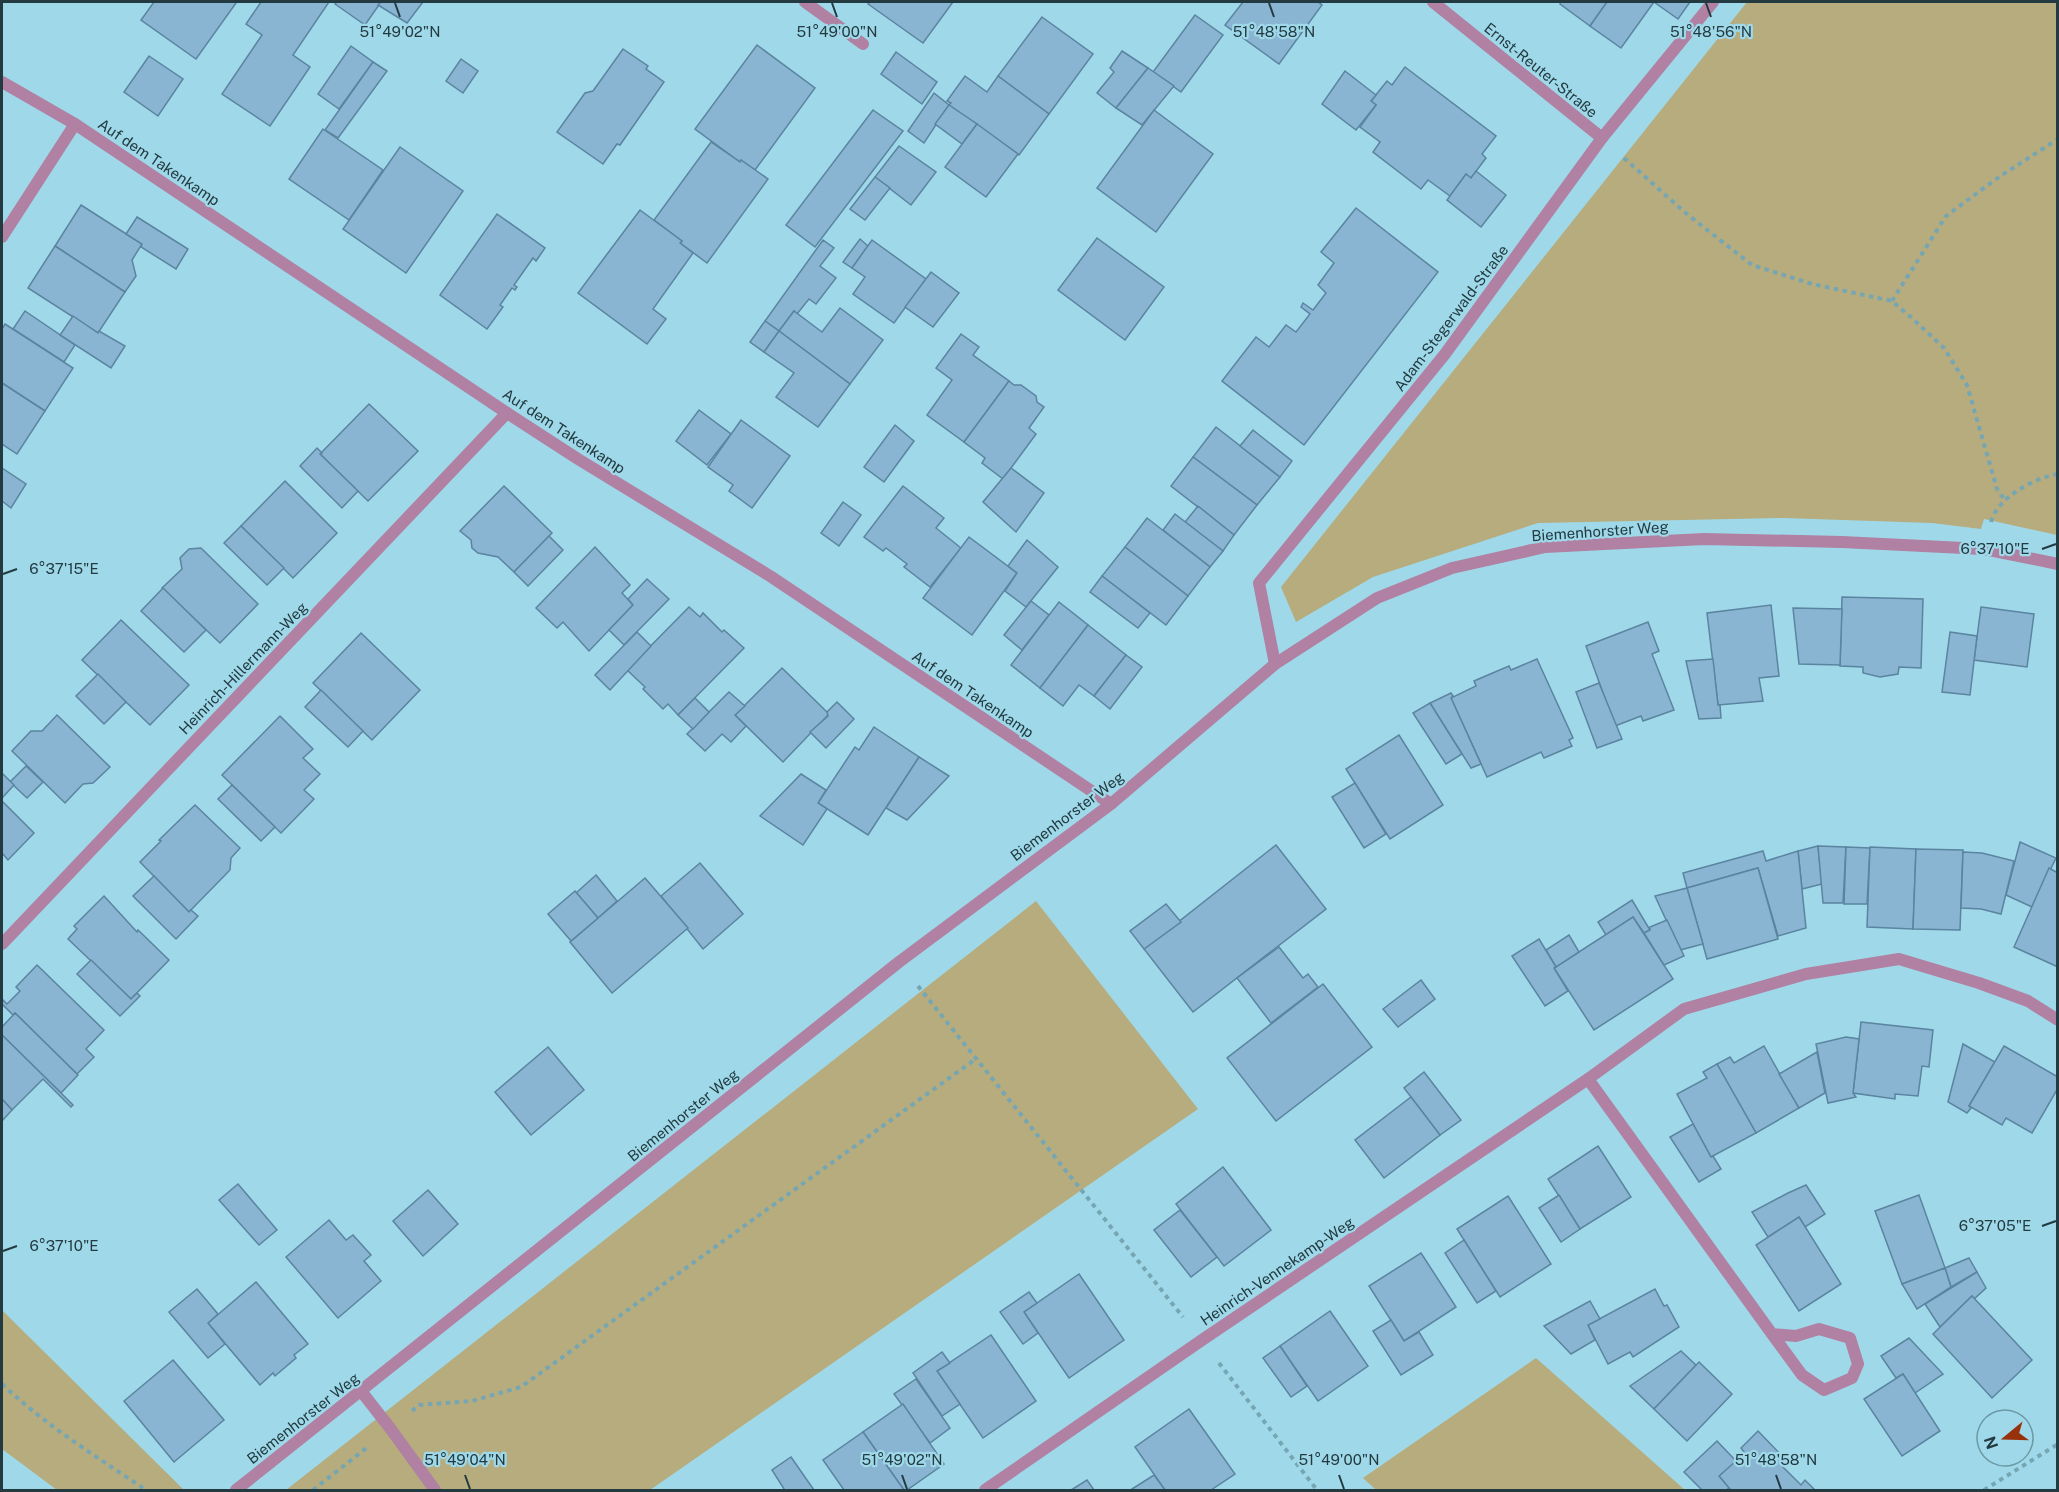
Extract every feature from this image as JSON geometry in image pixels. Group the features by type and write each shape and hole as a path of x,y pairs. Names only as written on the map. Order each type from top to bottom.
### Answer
{"street":[{"path":"805,2 862,44"},
{"name":"Ernst-Reuter-Straße","path":"1433,2 1602,138"},
{"name":"Adam-Stegerwald-Straße","path":"1275,664 1259,583 1445,354 1602,138 1713,2"},
{"name":"Auf dem Takenkamp","path":"2,82 75,124 578,459 770,576 1111,804"},
{"path":"2,237 75,124"},
{"name":"Heinrich-Hillermann-Weg","path":"2,944 507,413"},
{"name":"Biemenhorster Weg","path":"236,1491 899,962 1111,804 1275,664 1377,598 1452,568 1545,547 1704,539 1842,542 1984,549 2058,564"},
{"name":"Heinrich-Vennekamp-Weg","path":"986,1491 1202,1340 1588,1079 1684,1010 1806,974 1899,959 1979,983 2028,1001 2058,1020"},
{"path":"1588,1079 1772,1334 1802,1375 1824,1390 1852,1378 1858,1364 1850,1338 1819,1329 1796,1336 1772,1334"},
{"path":"361,1392 435,1491"}],"path":[{"path":"1602,138 1688,215 1752,265 1812,284 1892,301 1944,348 1967,385 1997,489 2004,499 2044,476 2058,474"},
{"path":"1892,301 1947,216 1999,177 2058,139"},
{"path":"899,962 1202,1340 1317,1491"},
{"path":"314,1491 419,1405 472,1401 521,1387 976,1058"},
{"path":"2,1384 21,1403 146,1491"},
{"path":"1984,1491 2058,1444"}],"shaded area":[{"path":"1747,2 2057,2 2057,535 1984,519 1981,529 1932,523 1784,518 1538,523 1373,577 1296,622 1281,587"},
{"path":"1036,901 1198,1109 650,1490 286,1490"},
{"path":"2,1310 184,1490 57,1490 2,1449"},
{"path":"1536,1358 1685,1490 1376,1490 1363,1478"}],"building":[{"path":"154,2 236,3 196,59 141,20"},
{"path":"261,2 329,2 293,55 310,67 270,126 222,94 262,35 246,24"},
{"path":"337,2 381,2 365,25 335,4"},
{"path":"381,2 423,2 407,23 378,5"},
{"path":"870,2 953,2 923,43 868,4"},
{"path":"1243,2 1318,2 1322,5 1279,64 1225,25"},
{"path":"1561,2 1607,2 1590,26 1560,4"},
{"path":"1607,2 1654,2 1621,48 1590,26"},
{"path":"1654,2 1690,2 1678,19"},
{"path":"1195,15 1223,35 1181,92 1153,72"},
{"path":"1042,17 1093,54 1049,114 998,76"},
{"path":"757,45 815,88 755,170 741,160 740,162 695,129"},
{"path":"351,46 373,62 339,109 318,94"},
{"path":"623,49 648,66 646,69 664,82 620,145 617,144 603,164 557,132 585,93 593,91"},
{"path":"1122,51 1148,68 1116,108 1097,93 1114,72 1110,68"},
{"path":"896,52 937,82 922,104 881,74"},
{"path":"149,56 183,79 158,116 124,92"},
{"path":"461,59 478,71 463,93 446,81"},
{"path":"373,62 387,71 338,138 325,130"},
{"path":"1405,67 1496,136 1482,154 1486,158 1471,178 1466,174 1450,196 1428,180 1421,189 1373,152 1380,142 1360,127 1376,105 1371,101 1387,81 1392,85"},
{"path":"1148,68 1174,86 1142,125 1116,108"},
{"path":"1345,71 1376,95 1371,101 1376,105 1356,130 1322,104"},
{"path":"965,76 987,92 998,76 1049,114 1019,155 949,105 951,103 947,101"},
{"path":"934,93 949,105 924,143 908,131"},
{"path":"949,105 977,124 962,144 935,124"},
{"path":"873,110 903,131 815,247 786,225"},
{"path":"1154,110 1213,154 1156,232 1097,188"},
{"path":"977,124 1018,154 986,197 945,167"},
{"path":"323,129 383,170 349,220 289,179"},
{"path":"711,142 768,179 707,263 654,220"},
{"path":"899,146 936,172 911,205 875,177"},
{"path":"400,147 463,191 406,273 343,229"},
{"path":"1476,171 1506,195 1481,227 1447,200 1466,174 1471,178"},
{"path":"875,177 890,188 865,220 850,209"},
{"path":"81,205 142,244 132,260 136,276 125,292 55,246"},
{"path":"1356,208 1438,272 1304,445 1222,381 1256,337 1269,347 1286,325 1296,332 1310,314 1301,307 1303,303 1313,310 1326,293 1318,285 1334,263 1321,252"},
{"path":"640,210 682,241 680,243 693,253 653,309 666,319 647,344 578,293"},
{"path":"497,214 545,248 536,261 533,258 514,285 517,287 515,290 512,288 500,305 503,307 487,329 440,295"},
{"path":"137,217 188,249 176,269 141,247 142,244 126,234"},
{"path":"1097,238 1164,287 1125,340 1058,290"},
{"path":"860,239 868,246 852,268 843,262"},
{"path":"823,240 834,248 820,266 836,278 816,304 809,299 797,314 794,311 779,331 765,321"},
{"path":"872,240 926,279 894,323 853,294 865,277 852,268"},
{"path":"55,246 125,292 98,333 28,288"},
{"path":"931,272 959,293 933,327 905,307"},
{"path":"840,308 883,340 850,384 779,331 794,311 822,332"},
{"path":"25,311 75,345 64,362 13,329"},
{"path":"73,316 98,333 99,331 125,346 111,368 60,335"},
{"path":"765,321 779,331 764,352 750,342"},
{"path":"5,324 73,368 45,411 2,383 2,329"},
{"path":"779,331 850,384 818,427 776,397 794,373 764,352"},
{"path":"961,334 979,347 973,355 1009,381 964,442 927,415 952,380 936,368"},
{"path":"1009,381 1014,385 1021,385 1036,396 1037,402 1044,407 1029,428 1036,434 1003,479 982,463 985,458 964,442"},
{"path":"2,383 45,411 17,454 2,444"},
{"path":"369,404 418,451 368,501 320,454"},
{"path":"699,410 731,434 707,465 676,441"},
{"path":"741,420 790,456 752,508 729,491 733,485 708,467"},
{"path":"895,425 914,441 884,482 864,467"},
{"path":"1216,427 1280,477 1257,505 1193,457"},
{"path":"1253,430 1292,461 1280,477 1240,446"},
{"path":"317,448 322,453 320,454 358,491 342,508 300,466"},
{"path":"1193,457 1257,505 1234,535 1171,486"},
{"path":"2,468 26,484 11,508 2,501"},
{"path":"1011,468 1044,493 1016,532 983,502"},
{"path":"285,481 337,533 293,578 241,526"},
{"path":"504,486 552,533 514,572 498,557 478,553 472,548 471,540 460,531"},
{"path":"903,486 944,518 936,528 961,548 930,587 904,567 907,564 886,548 883,551 864,537"},
{"path":"843,502 861,515 839,546 821,533"},
{"path":"1198,506 1234,535 1223,551 1185,522"},
{"path":"1175,514 1223,551 1210,567 1163,530"},
{"path":"1147,518 1210,567 1188,596 1125,547"},
{"path":"241,526 284,568 267,585 224,543"},
{"path":"549,536 563,550 528,586 514,572"},
{"path":"969,537 1017,573 972,635 923,598"},
{"path":"1027,540 1058,567 1026,607 1005,591 1017,573 1008,566"},
{"path":"595,547 630,585 622,593 633,605 589,651 563,622 557,628 536,608"},
{"path":"1125,547 1188,596 1166,625 1102,576"},
{"path":"201,548 258,604 220,643 162,588 182,569 180,558 189,549"},
{"path":"1102,576 1150,613 1138,628 1090,592"},
{"path":"647,579 669,599 624,645 609,630 633,605 628,599"},
{"path":"163,588 206,630 184,652 141,611"},
{"path":"1842,597 1923,599 1921,668 1899,667 1898,674 1880,677 1863,673 1863,667 1840,666"},
{"path":"1031,601 1049,615 1022,650 1004,635"},
{"path":"1059,602 1088,625 1040,688 1011,665"},
{"path":"1771,605 1779,676 1759,678 1763,701 1718,705 1707,613"},
{"path":"689,607 700,617 703,613 722,632 724,630 744,648 678,715 668,704 663,709 627,670"},
{"path":"1981,607 2034,614 2027,667 1974,660"},
{"path":"1793,608 1842,609 1840,665 1799,664"},
{"path":"121,620 189,685 150,725 82,660"},
{"path":"1648,622 1659,651 1652,654 1674,710 1643,721 1641,716 1615,726 1586,646"},
{"path":"1088,625 1126,655 1094,696 1079,685 1063,706 1040,688"},
{"path":"637,632 651,646 610,690 595,675"},
{"path":"1950,632 1977,636 1970,695 1942,692"},
{"path":"361,633 420,690 372,740 313,683"},
{"path":"1126,655 1142,667 1110,709 1094,696"},
{"path":"1537,659 1573,738 1569,740 1572,746 1544,758 1541,752 1487,777 1451,698 1476,686 1474,681 1509,666 1511,670"},
{"path":"1713,659 1721,718 1699,719 1686,661"},
{"path":"782,668 829,714 783,762 735,715"},
{"path":"98,674 126,702 104,724 76,696"},
{"path":"1599,683 1622,739 1597,748 1576,692"},
{"path":"321,690 363,731 348,747 305,707"},
{"path":"729,692 745,706 735,715 746,726 731,742 722,734 705,751 687,734"},
{"path":"1451,693 1453,696 1451,698 1481,764 1471,768 1430,703"},
{"path":"695,698 709,712 693,729 678,715"},
{"path":"837,702 854,719 826,748 810,732 828,716 827,712"},
{"path":"1430,703 1462,754 1446,764 1413,713"},
{"path":"57,715 110,767 93,783 83,784 65,803 12,751 31,731 42,731"},
{"path":"280,716 313,749 303,758 320,774 304,790 314,799 281,833 222,775"},
{"path":"874,727 919,757 868,835 818,803 855,747 859,750"},
{"path":"1399,735 1443,805 1390,839 1346,769"},
{"path":"919,757 949,776 907,820 886,808"},
{"path":"26,766 43,782 27,798 10,782"},
{"path":"2,773 14,785 2,798"},
{"path":"801,774 826,790 818,803 827,809 803,845 760,816"},
{"path":"1355,783 1386,834 1364,848 1332,797"},
{"path":"232,785 275,827 261,841 218,799"},
{"path":"2,801 34,833 8,860 2,853"},
{"path":"195,805 240,848 231,858 230,870 189,912 140,862"},
{"path":"2020,842 2056,858 2032,907 2006,895"},
{"path":"1276,845 1326,909 1193,1012 1144,949"},
{"path":"1818,846 1822,884 1802,889 1798,851"},
{"path":"1818,846 1846,847 1843,903 1823,903"},
{"path":"1846,847 1870,848 1867,904 1844,904"},
{"path":"1870,847 1916,849 1913,929 1867,927"},
{"path":"1916,849 1963,850 1960,930 1913,929"},
{"path":"1763,851 1766,861 1798,851 1806,928 1778,936 1758,868 1687,888 1683,873"},
{"path":"1963,852 1982,853 2014,861 2001,914 1981,909 1961,908"},
{"path":"700,863 743,914 703,949 661,896"},
{"path":"1758,868 1778,939 1707,959 1687,888"},
{"path":"2049,868 2058,873 2058,967 2014,947"},
{"path":"596,875 617,901 598,918 576,893"},
{"path":"154,876 189,912 191,910 198,916 176,939 133,896"},
{"path":"645,878 688,928 612,993 570,942"},
{"path":"1687,888 1703,944 1680,950 1655,896"},
{"path":"575,891 598,918 571,941 548,914"},
{"path":"104,896 137,932 138,930 169,960 131,999 68,939 77,929 74,926"},
{"path":"1632,900 1650,930 1644,933 1633,917 1606,935 1598,922"},
{"path":"1166,904 1181,922 1144,949 1130,931"},
{"path":"1633,917 1673,979 1594,1030 1554,968"},
{"path":"1667,920 1684,956 1664,965 1644,933 1650,930 1650,927"},
{"path":"1569,935 1579,952 1556,967 1546,950"},
{"path":"1539,939 1568,991 1545,1006 1512,956"},
{"path":"1279,947 1303,978 1308,974 1318,987 1271,1023 1237,978"},
{"path":"91,960 131,999 137,993 140,996 120,1016 77,974"},
{"path":"37,965 104,1030 86,1049 94,1057 77,1074 15,1013 13,1015 2,1004 3,1000 7,1004 20,991 16,987"},
{"path":"1421,980 1435,999 1398,1027 1383,1009"},
{"path":"1323,984 1372,1047 1276,1121 1227,1058"},
{"path":"15,1013 78,1075 61,1093 2,1035 2,1027"},
{"path":"1861,1022 1933,1030 1929,1067 1922,1066 1918,1096 1895,1094 1895,1099 1853,1093"},
{"path":"2,1035 73,1105 71,1107 43,1079 12,1110 2,1099"},
{"path":"1846,1037 1859,1039 1853,1093 1856,1097 1828,1103 1816,1044"},
{"path":"1963,1044 1995,1062 1967,1113 1948,1102"},
{"path":"1764,1046 1799,1108 1756,1133 1717,1064 1730,1057 1734,1063"},
{"path":"2004,1046 2058,1077 2058,1088 2032,1133 2006,1118 2002,1125 1969,1106"},
{"path":"548,1047 584,1090 531,1135 495,1092"},
{"path":"1817,1052 1825,1093 1799,1108 1779,1074"},
{"path":"1717,1064 1756,1133 1711,1157 1677,1094 1707,1078 1703,1072"},
{"path":"1424,1072 1461,1120 1440,1135 1404,1088"},
{"path":"1411,1097 1440,1135 1384,1178 1355,1140"},
{"path":"2,1099 12,1110 2,1121"},
{"path":"1693,1124 1711,1157 1713,1156 1721,1169 1699,1182 1670,1137"},
{"path":"1598,1146 1631,1197 1580,1229 1548,1179"},
{"path":"1223,1167 1271,1230 1224,1266 1176,1204"},
{"path":"238,1184 277,1230 259,1245 219,1200"},
{"path":"1806,1185 1825,1214 1805,1227 1799,1217 1768,1237 1752,1212"},
{"path":"428,1190 458,1224 423,1256 393,1221"},
{"path":"1559,1195 1580,1229 1561,1242 1539,1208"},
{"path":"1919,1195 1945,1268 1902,1284 1875,1211"},
{"path":"1508,1196 1551,1264 1500,1297 1457,1229"},
{"path":"1180,1210 1217,1257 1191,1277 1154,1230"},
{"path":"1799,1217 1841,1284 1799,1311 1756,1245"},
{"path":"329,1220 346,1240 353,1235 371,1255 364,1261 381,1281 338,1318 286,1257"},
{"path":"1464,1240 1496,1291 1477,1303 1445,1253"},
{"path":"1421,1253 1456,1307 1404,1341 1369,1286"},
{"path":"1969,1258 1977,1272 1951,1287 1945,1268"},
{"path":"1945,1268 1951,1287 1917,1309 1902,1284"},
{"path":"1977,1272 1986,1288 1974,1299 1972,1296 1940,1327 1925,1304"},
{"path":"1079,1274 1124,1340 1069,1378 1024,1312"},
{"path":"256,1282 308,1344 294,1355 296,1358 275,1376 273,1373 260,1385 208,1323"},
{"path":"197,1289 218,1314 208,1323 225,1344 208,1358 169,1312"},
{"path":"1655,1289 1679,1327 1633,1357 1630,1352 1608,1364 1588,1325"},
{"path":"1029,1292 1037,1303 1024,1312 1038,1333 1023,1344 1000,1312"},
{"path":"1972,1296 2032,1360 1992,1398 1933,1334"},
{"path":"1590,1301 1600,1319 1588,1325 1595,1340 1571,1354 1544,1326"},
{"path":"1330,1311 1368,1366 1318,1401 1280,1346"},
{"path":"1391,1320 1404,1341 1419,1332 1433,1355 1401,1375 1373,1331"},
{"path":"991,1335 1036,1401 983,1438 937,1371"},
{"path":"1909,1338 1943,1374 1915,1393 1903,1374 1896,1378 1881,1356"},
{"path":"1280,1346 1307,1386 1291,1397 1263,1358"},
{"path":"1681,1351 1696,1365 1654,1409 1630,1386"},
{"path":"942,1352 950,1363 937,1371 960,1404 942,1416 913,1373"},
{"path":"173,1360 224,1420 174,1462 124,1401"},
{"path":"1699,1362 1732,1394 1687,1441 1654,1409"},
{"path":"1903,1374 1940,1431 1902,1456 1864,1399"},
{"path":"916,1379 950,1428 930,1443 894,1394"},
{"path":"903,1404 944,1464 907,1490 904,1490 863,1432"},
{"path":"1189,1409 1235,1474 1211,1490 1165,1490 1135,1447"},
{"path":"1758,1431 1788,1462 1783,1467 1801,1485 1805,1480 1815,1490 1732,1490 1729,1488 1719,1476 1744,1452 1741,1448"},
{"path":"863,1432 904,1490 844,1490 823,1460"},
{"path":"1717,1441 1736,1461 1719,1476 1729,1488 1702,1490 1684,1472"},
{"path":"791,1457 814,1490 784,1489 772,1470"},
{"path":"1154,1475 1165,1490 1132,1489"},
{"path":"1087,1480 1094,1490 1071,1490"}]}
